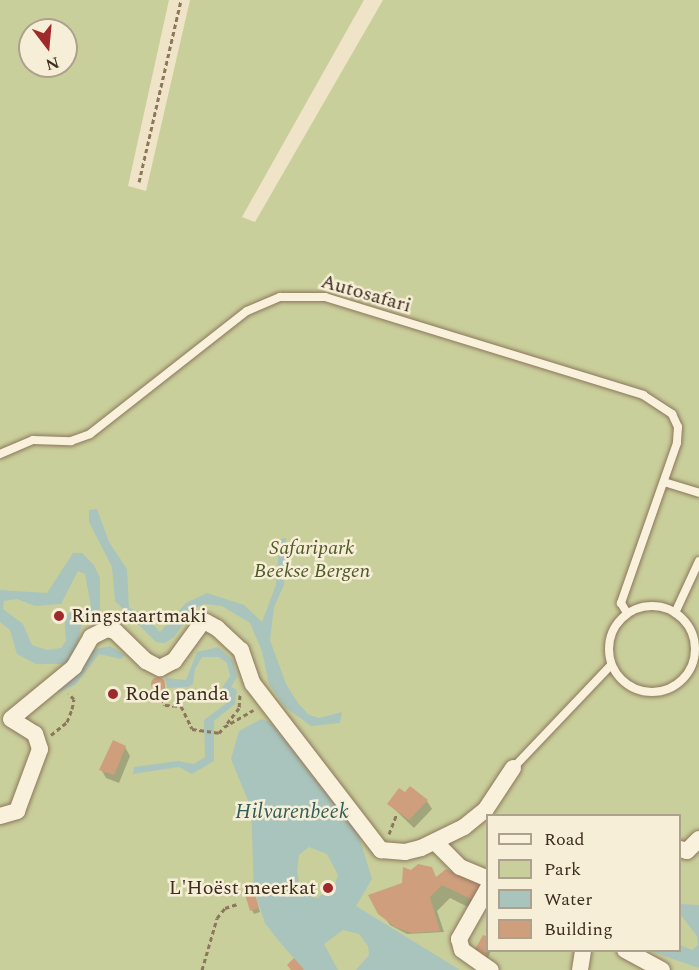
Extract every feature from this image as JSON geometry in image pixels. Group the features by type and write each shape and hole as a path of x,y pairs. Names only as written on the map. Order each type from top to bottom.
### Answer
{"street":[{"path":"0,816 17,811 33,777 40,749 38,740 11,719 74,667 91,637 107,629 115,631 154,667 160,668 174,661 201,624 211,623 241,650 253,684 381,850 405,852 436,843 481,813 513,768"},
{"path":"681,849 687,851 699,839"},
{"path":"436,843 460,867 486,878"},
{"path":"486,892 459,939 462,950 491,970"},
{"path":"580,970 583,952"},
{"path":"627,952 662,970"}],"lane":[{"name":"Autosafari","path":"0,454 33,440 70,441 90,434 114,419 247,311 280,297 303,294 325,297 643,395 666,408 675,420 678,438 664,482"},
{"path":"627,613 621,603 664,482 699,493"},
{"path":"675,613 699,561"},
{"path":"652,606 675,613 690,629 695,649 691,668 679,683 661,692 641,692 624,683 611,665 609,638 627,613 652,606"},
{"path":"513,768 611,665"}],"path":[{"path":"140,182 181,0"},
{"path":"157,677 155,685 165,705 181,706 192,729 219,733 239,708 240,688"},
{"path":"38,740 61,728 73,705 72,694 61,690"},
{"path":"224,727 252,710 275,710"},
{"path":"202,970 217,918 225,908 237,904"}],"green space":[{"name":"Safaripark Beekse Bergen","path":"0,0 169,0 128,186 146,191 190,0 364,0 242,217 255,222 383,0 699,0 699,970 0,970"}],"water":[{"path":"97,509 109,542 127,569 129,608 142,613 160,632 186,603 207,593 244,605 262,622 276,585 280,539 286,538 284,585 274,607 270,640 286,684 298,703 309,715 319,718 342,712 340,723 311,726 285,707 269,684 262,651 250,623 222,606 204,604 195,608 174,637 165,643 156,642 115,601 112,567 89,522 89,510"},
{"path":"73,553 82,553 94,565 100,578 100,612 82,623 76,650 64,664 36,664 17,654 10,630 0,622 0,590 47,593","holes":["78,571 85,574 91,607 64,615 66,641 61,648 47,650 32,645 23,624 3,609 4,601 17,599 35,606 61,604"]},
{"path":"110,646 125,655 121,659 99,654 76,684 60,692 55,690 92,650"},
{"path":"218,647 233,660 237,677 231,687 237,690 235,704 214,721 214,761 192,774 179,767 133,774 134,767 178,761 194,764 205,757 204,720 229,701 230,693 222,688 230,676 227,663 219,657 202,657 195,669 193,684 188,687 167,688 165,678 186,680 197,652"},
{"name":"Hilvarenbeek","path":"261,719 270,722 358,833 372,879 356,906 460,970 356,970 369,955 368,946 359,934 343,930 324,944 338,970 304,970 265,923 254,890 251,808 231,759 239,731","holes":["309,847 327,854 338,875 334,887 317,898 301,894 297,871 299,855"]},
{"path":"681,904 699,905 699,968 653,952 681,952 681,945 692,950 698,945 697,936 681,915"}],"building":[{"path":"158,677 163,679 165,684 163,689 158,691 153,689 151,684 153,679"},
{"path":"113,740 126,746 114,775 99,770"},
{"path":"410,786 428,800 409,820 387,804 399,788 405,792"},
{"path":"418,864 432,867 436,877 446,869 483,886 475,901 442,885 430,897 440,931 412,933 395,927 378,914 368,895 402,883 403,867 411,870"},
{"path":"254,891 259,908 250,911 245,894"},
{"path":"483,935 486,936 485,958 473,953"},
{"path":"294,958 304,970 291,970 287,965"}],"place":[{"name":"Ringstaartmaki","path":"59,616"},
{"name":"Rode panda","path":"113,694"},
{"name":"L'Hoëst meerkat","path":"328,888"}]}
